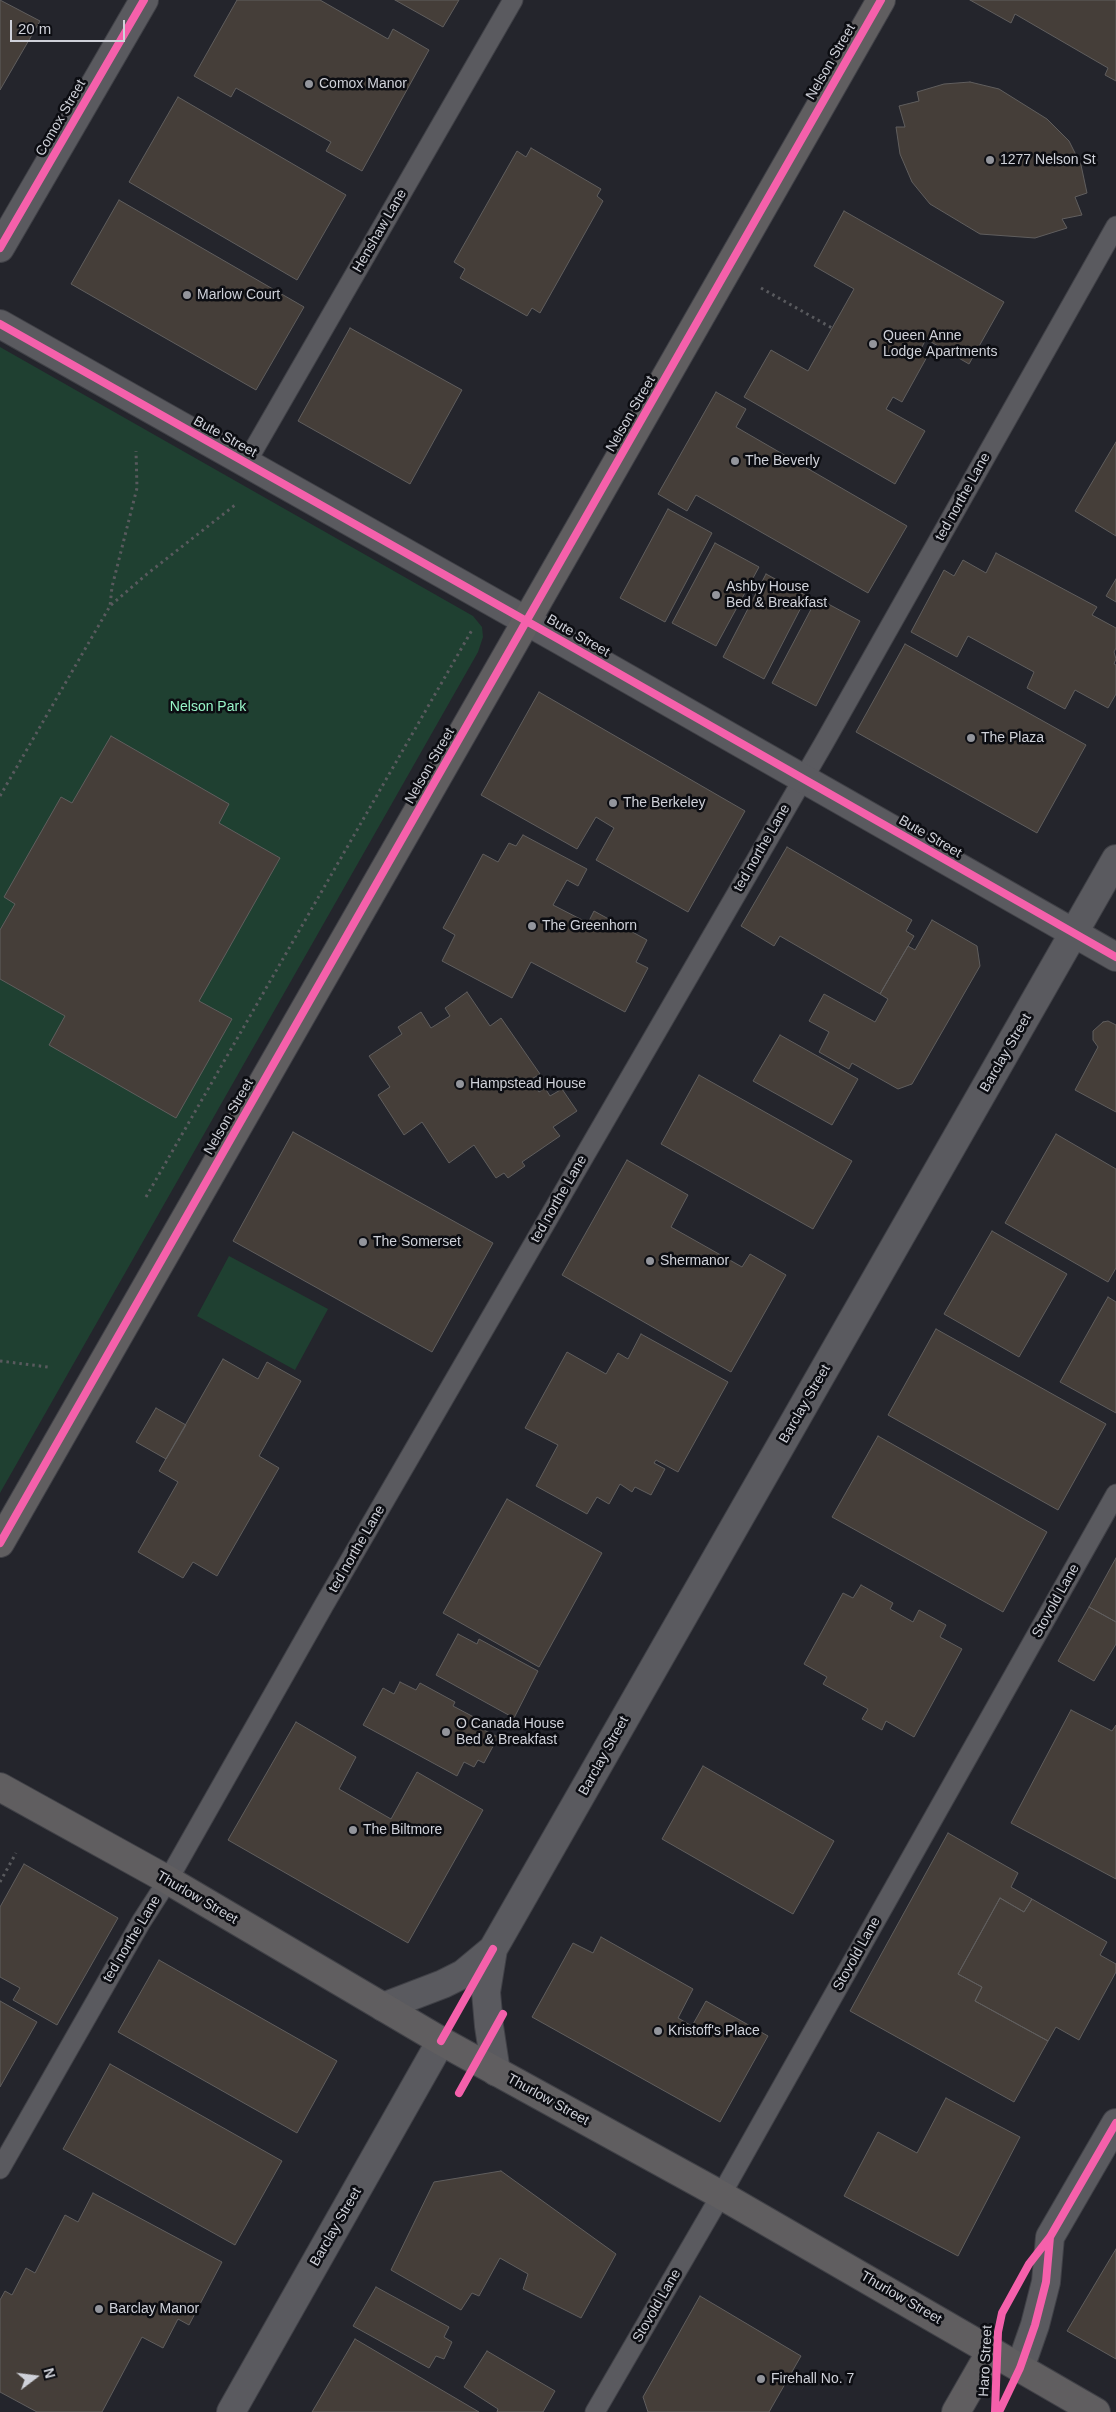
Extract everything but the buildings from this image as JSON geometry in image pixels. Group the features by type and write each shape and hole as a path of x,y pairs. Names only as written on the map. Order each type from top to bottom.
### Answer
{"street":[{"name":"Comox Street","path":"0,248 144,0"},
{"name":"Nelson Street","path":"0,1544 881,0"},
{"name":"Bute Street","path":"0,324 1116,958"},
{"name":"Barclay Street","path":"382,2007 443,1984 463,1974 493,1949 1116,859"},
{"name":"Thurlow Street","path":"0,1787 168,1880 441,2041 721,2195 1096,2412"},
{"name":"Barclay Street","path":"493,1949 486,1992 488,2026 496,2072"},
{"name":"Barclay Street","path":"231,2412 441,2041"},
{"path":"1020,2368 1036,2324 1046,2282 1050,2237 1116,2123"},
{"name":"Haro Street","path":"956,2412 991,2351"}],"lane":[{"name":"Henshaw Lane","path":"246,463 513,0"},
{"name":"ted northe Lane","path":"0,2169 141,1922 168,1880 324,1605 803,779 1116,226"},
{"name":"Stovold Lane","path":"594,2412 721,2195 1116,1494"}],"path":[{"path":"761,288 832,328"},
{"path":"110,606 112,586 137,488 136,451"},
{"path":"0,796 110,606 147,574 235,505"},
{"path":"146,1197 472,629"},
{"path":"0,1361 48,1366"},
{"path":"0,1882 16,1853"}],"green space":[{"name":"Nelson Park","path":"0,347 473,616 482,627 483,637 478,652 0,1493"},
{"path":"229,1256 328,1309 295,1370 197,1316"}],"cycle path":[{"path":"0,248 144,0"},
{"path":"0,1543 881,0"},
{"path":"0,324 1116,957"},
{"path":"441,2041 493,1949"},
{"path":"459,2093 503,2014"},
{"path":"995,2412 998,2332 1002,2313 1029,2264 1050,2237 1116,2123"},
{"path":"999,2412 1020,2368 1035,2325 1046,2282 1050,2237"}],"place":[{"name":"Comox Manor","path":"309,84"},
{"name":"1277 Nelson St","path":"990,160"},
{"name":"Marlow Court","path":"187,295"},
{"name":"Queen Anne Lodge Apartments","path":"873,344"},
{"name":"The Beverly","path":"735,461"},
{"name":"Ashby House Bed & Breakfast","path":"716,595"},
{"name":"The Plaza","path":"971,738"},
{"name":"The Berkeley","path":"613,803"},
{"name":"The Greenhorn","path":"532,926"},
{"name":"Hampstead House","path":"460,1084"},
{"name":"The Somerset","path":"363,1242"},
{"name":"Shermanor","path":"650,1261"},
{"name":"O Canada House Bed & Breakfast","path":"446,1732"},
{"name":"The Biltmore","path":"353,1830"},
{"name":"Kristoff's Place","path":"658,2031"},
{"name":"Barclay Manor","path":"99,2309"},
{"name":"Firehall No. 7","path":"761,2379"}]}
